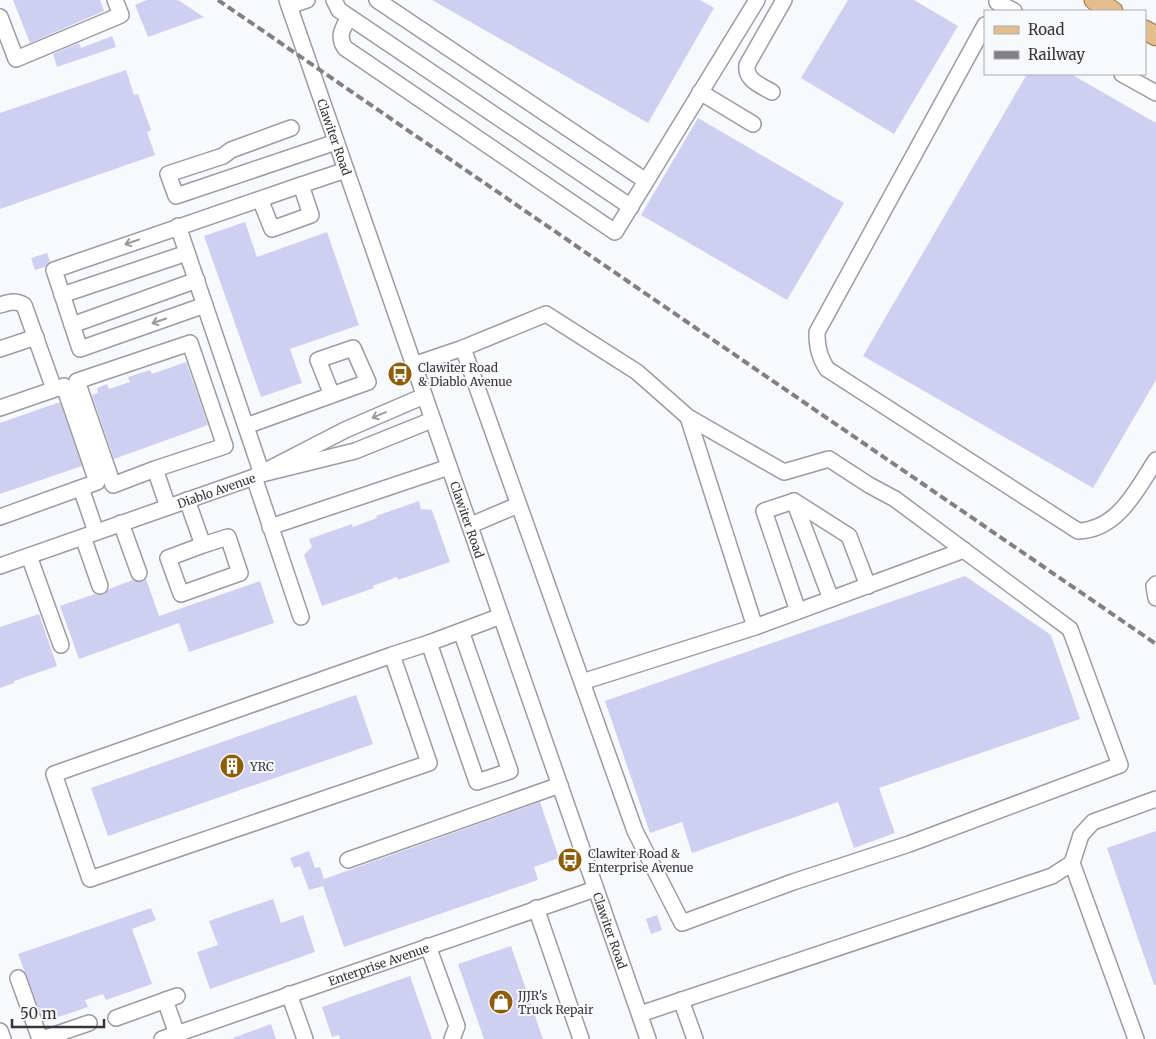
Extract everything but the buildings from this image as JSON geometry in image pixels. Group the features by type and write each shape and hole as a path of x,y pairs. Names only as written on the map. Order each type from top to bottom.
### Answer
{"main road":[{"path":"1094,0 1111,10"}],"street":[{"path":"0,17 16,59 121,15 115,0"},
{"path":"288,3 307,0"},
{"path":"334,0 337,8 349,17 631,206"},
{"path":"377,0 646,181"},
{"path":"772,92 751,80 746,71 747,65 784,0"},
{"path":"349,17 341,32 342,44 345,48 615,232 753,1"},
{"name":"Clawiter Road","path":"288,3 432,420 471,525 648,1039"},
{"path":"996,4 1011,10"},
{"path":"984,27 817,332 817,347 820,358 827,369 1078,531 1089,531 1101,526 1127,506 1156,460"},
{"path":"1124,75 1156,93"},
{"path":"700,92 753,124"},
{"path":"290,128 231,150 223,156 168,174 176,196 336,142"},
{"path":"205,305 80,349 54,270 346,170"},
{"path":"260,199 272,229 311,215 301,185"},
{"path":"178,226 246,426 270,527 301,617"},
{"path":"62,295 187,253"},
{"path":"72,325 197,280"},
{"path":"0,305 11,301 18,301 24,305 54,390"},
{"path":"413,365 463,348 546,314 637,372 688,417 784,472 829,459 869,485 895,498 1070,629 1120,765 909,844 792,882 682,923 635,831 463,348"},
{"path":"0,349 36,337"},
{"path":"190,343 225,446 155,469 113,485 77,381 190,343"},
{"path":"0,408 64,386 97,482 0,517"},
{"path":"246,426 332,395"},
{"name":"Diablo Avenue","path":"1,564 90,535 258,475 345,430 424,396"},
{"path":"688,417 755,627"},
{"path":"258,475 355,451 432,420"},
{"path":"270,527 449,467"},
{"path":"155,469 168,507"},
{"path":"81,488 100,586"},
{"path":"186,500 203,545"},
{"path":"794,501 849,536 868,586"},
{"path":"794,501 764,511 798,611"},
{"path":"794,501 832,599"},
{"path":"471,525 518,505"},
{"path":"121,523 139,573"},
{"path":"228,537 240,573 181,594 168,558 203,545 228,537"},
{"path":"582,682 755,627 964,550"},
{"path":"29,556 62,645"},
{"path":"1156,584 1154,590 1156,598"},
{"path":"392,656 429,763 90,879 54,774 501,616"},
{"path":"429,642 477,782 510,771 461,631"},
{"path":"348,860 560,786"},
{"path":"1136,1039 1072,863 1081,835 1093,822 1156,799"},
{"path":"640,1014 1052,876 1072,863"},
{"name":"Enterprise Avenue","path":"162,1039 595,889"},
{"path":"536,908 581,1039"},
{"path":"428,946 457,1026 452,1039"},
{"path":"18,978 41,1039 89,1023"},
{"path":"289,994 304,1039"},
{"path":"116,1018 171,998 177,1034"},
{"path":"681,1000 695,1039"},
{"path":"0,1030 3,1039"}],"railway":[{"path":"218,0 1156,644"}],"place":[{"name":"Clawiter Road & Diablo Avenue","path":"400,374"},
{"name":"YRC","path":"232,766"},
{"name":"Clawiter Road & Enterprise Avenue","path":"570,860"},
{"name":"JJJR's Truck Repair","path":"501,1002"}]}
